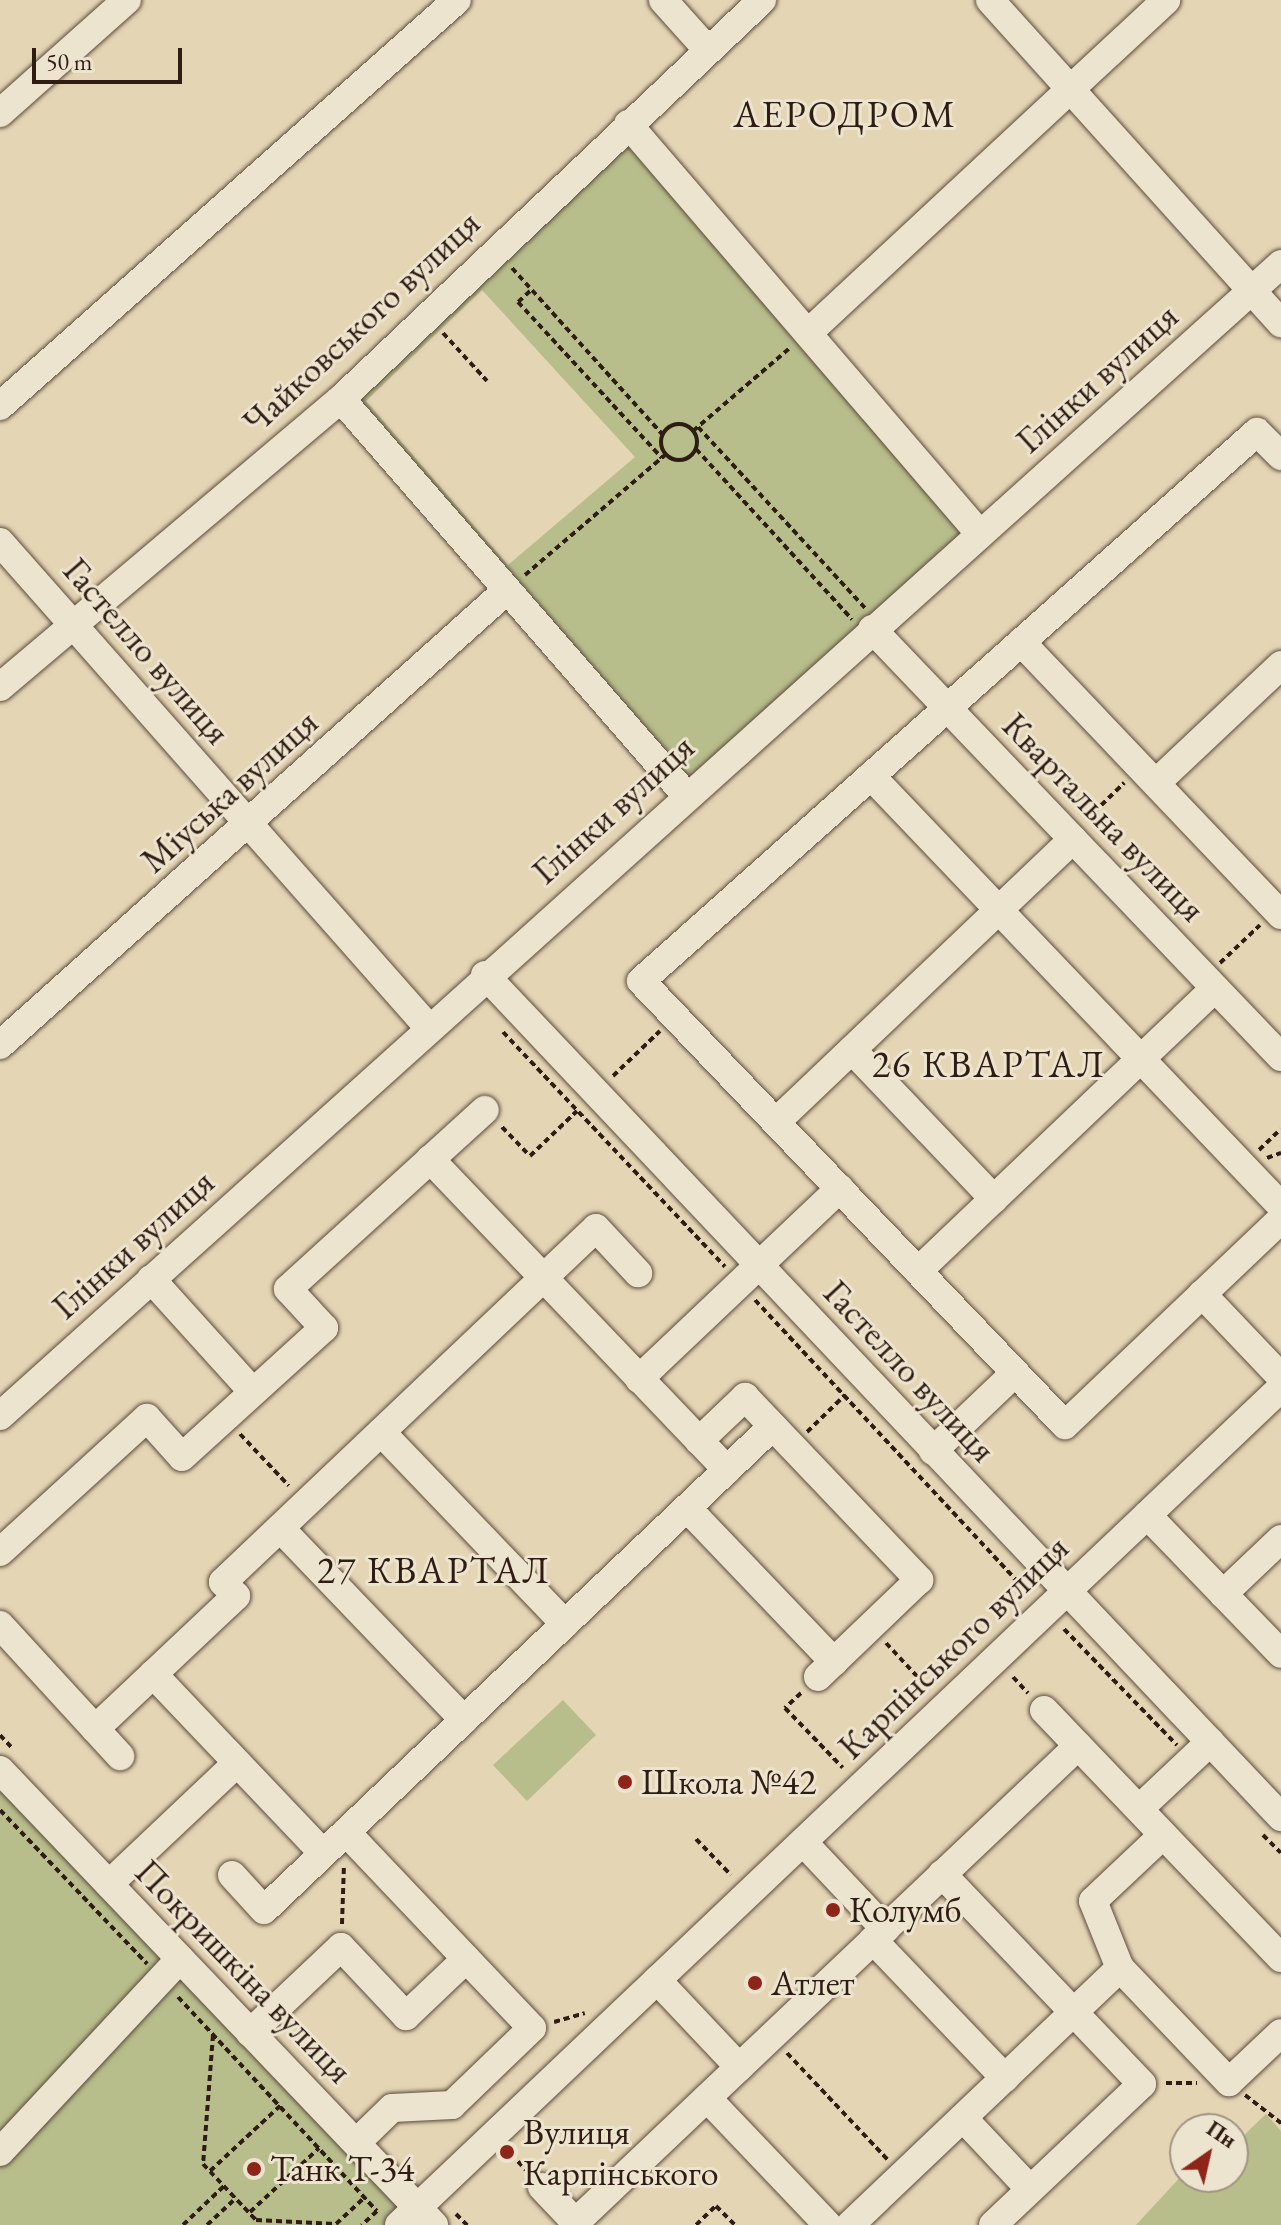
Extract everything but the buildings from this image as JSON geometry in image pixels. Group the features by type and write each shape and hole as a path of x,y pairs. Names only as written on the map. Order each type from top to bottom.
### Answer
{"street":[{"path":"0,113 127,0"},
{"path":"0,406 457,0"},
{"path":"663,0 707,49"},
{"name":"Чайковського вулиця","path":"0,687 71,623 341,399 762,0"},
{"path":"990,0 1281,323"},
{"path":"808,333 1068,87 1166,0"},
{"path":"628,124 979,533"},
{"name":"Глінки вулиця","path":"0,1416 485,975 1281,264"},
{"path":"341,399 686,795"},
{"path":"1281,456 1257,432 641,981 1065,1425 1281,1219"},
{"name":"Гастелло вулиця","path":"0,542 428,1027"},
{"name":"Міуська вулиця","path":"0,1045 506,591"},
{"name":"Квартальна вулиця","path":"872,629 947,708 1078,831 1216,977 1281,1057"},
{"path":"1021,642 1279,912"},
{"path":"1148,775 1281,665"},
{"path":"871,776 1281,1206"},
{"path":"776,1122 1078,831"},
{"name":"Гастелло вулиця","path":"485,975 1066,1592 1200,1751 1275,1819"},
{"path":"918,1271 1141,1059 1216,977"},
{"path":"852,1050 994,1199"},
{"path":"0,1552 147,1418 182,1457 324,1328 288,1289 485,1110"},
{"path":"430,1159 727,1470"},
{"path":"639,1379 840,1188"},
{"path":"95,1729 236,1596 223,1582 596,1228 638,1273"},
{"path":"151,1279 253,1392"},
{"path":"1202,1294 1281,1377"},
{"path":"933,1451 1015,1373"},
{"name":"Карпінського вулиця","path":"426,2217 657,1980 1281,1388"},
{"path":"687,1508 826,1669 919,1580 745,1397 699,1441"},
{"path":"381,1432 565,1624"},
{"path":"232,1875 264,1910 727,1470 782,1436"},
{"path":"1147,1515 1281,1654"},
{"path":"280,1528 464,1720"},
{"path":"1223,1594 1281,1539"},
{"path":"0,1625 120,1756"},
{"path":"153,1674 323,1853"},
{"path":"1044,1710 1281,1957"},
{"path":"542,2187 577,2224 1078,1746"},
{"path":"1139,1809 1200,1751"},
{"path":"109,1884 237,1763"},
{"name":"Покришкіна вулиця","path":"0,1770 109,1884 171,1970 250,2033 426,2217"},
{"path":"346,1832 532,2028 452,2105 392,2108 356,2143"},
{"path":"1163,1835 1093,1901 1120,1968 1229,2082 1281,2033"},
{"path":"803,1842 1005,2078"},
{"path":"942,1874 1142,2084 993,2225"},
{"path":"250,2033 341,1947 406,2016 466,1959"},
{"path":"850,2225 1120,1968"},
{"path":"0,2152 171,1970"},
{"path":"657,1980 739,2067"},
{"path":"707,2098 828,2225"},
{"path":"963,2118 1030,2189"}],"path":[{"path":"664,456 663,435 530,291 518,302 664,456 686,459 696,449"},
{"path":"428,317 487,381"},
{"path":"695,429 808,333"},
{"path":"663,435 680,424 695,429 872,629"},
{"path":"695,429 696,449 872,629"},
{"path":"506,591 664,456"},
{"path":"1078,831 1148,775"},
{"path":"1216,977 1279,912"},
{"path":"613,1076 675,1016"},
{"path":"485,1110 530,1156 577,1111"},
{"path":"1242,1166 1281,1129"},
{"path":"782,1436 845,1395"},
{"path":"225,1418 306,1504"},
{"path":"871,1627 928,1688"},
{"path":"1065,1628 1200,1751"},
{"path":"785,1708 843,1768"},
{"path":"0,1810 171,1970 213,2034 377,2211 362,2225"},
{"path":"1275,1819 1281,1853"},
{"path":"341,1947 346,1832"},
{"path":"696,1839 731,1875"},
{"path":"532,2028 585,2013"},
{"path":"213,2034 203,2164 256,2220 336,2224 365,2197"},
{"path":"771,2037 903,2175"},
{"path":"1142,2084 1229,2082 1281,2123"},
{"path":"210,2171 280,2106"},
{"path":"250,2213 319,2148"},
{"path":"183,2225 224,2186"},
{"path":"207,2225 236,2198"},
{"path":"696,2225 716,2206 735,2225"},
{"path":"426,2217 467,2225"}],"green space":[{"path":"628,133 971,533 687,788 349,401","holes":["482,290 635,457 508,565 366,401"]},
{"path":"563,1700 596,1735 527,1801 493,1765"},
{"path":"0,1770 417,2208 399,2225 0,2225"},
{"path":"1266,2114 1281,2131 1281,2225 1136,2225 1169,2189 1169,2193 1249,2193 1249,2130"}],"place":[{"name":"Школа №42","path":"625,1782"},
{"name":"Колумб","path":"833,1910"},
{"name":"Атлет","path":"755,1983"},
{"name":"Вулиця Карпінського","path":"507,2152"},
{"name":"Танк Т-34","path":"254,2169"}],"district":[{"name":"АЕРОДРОМ","path":"845,114"},
{"name":"26 КВАРТАЛ","path":"989,1064"},
{"name":"27 КВАРТАЛ","path":"434,1570"}]}
